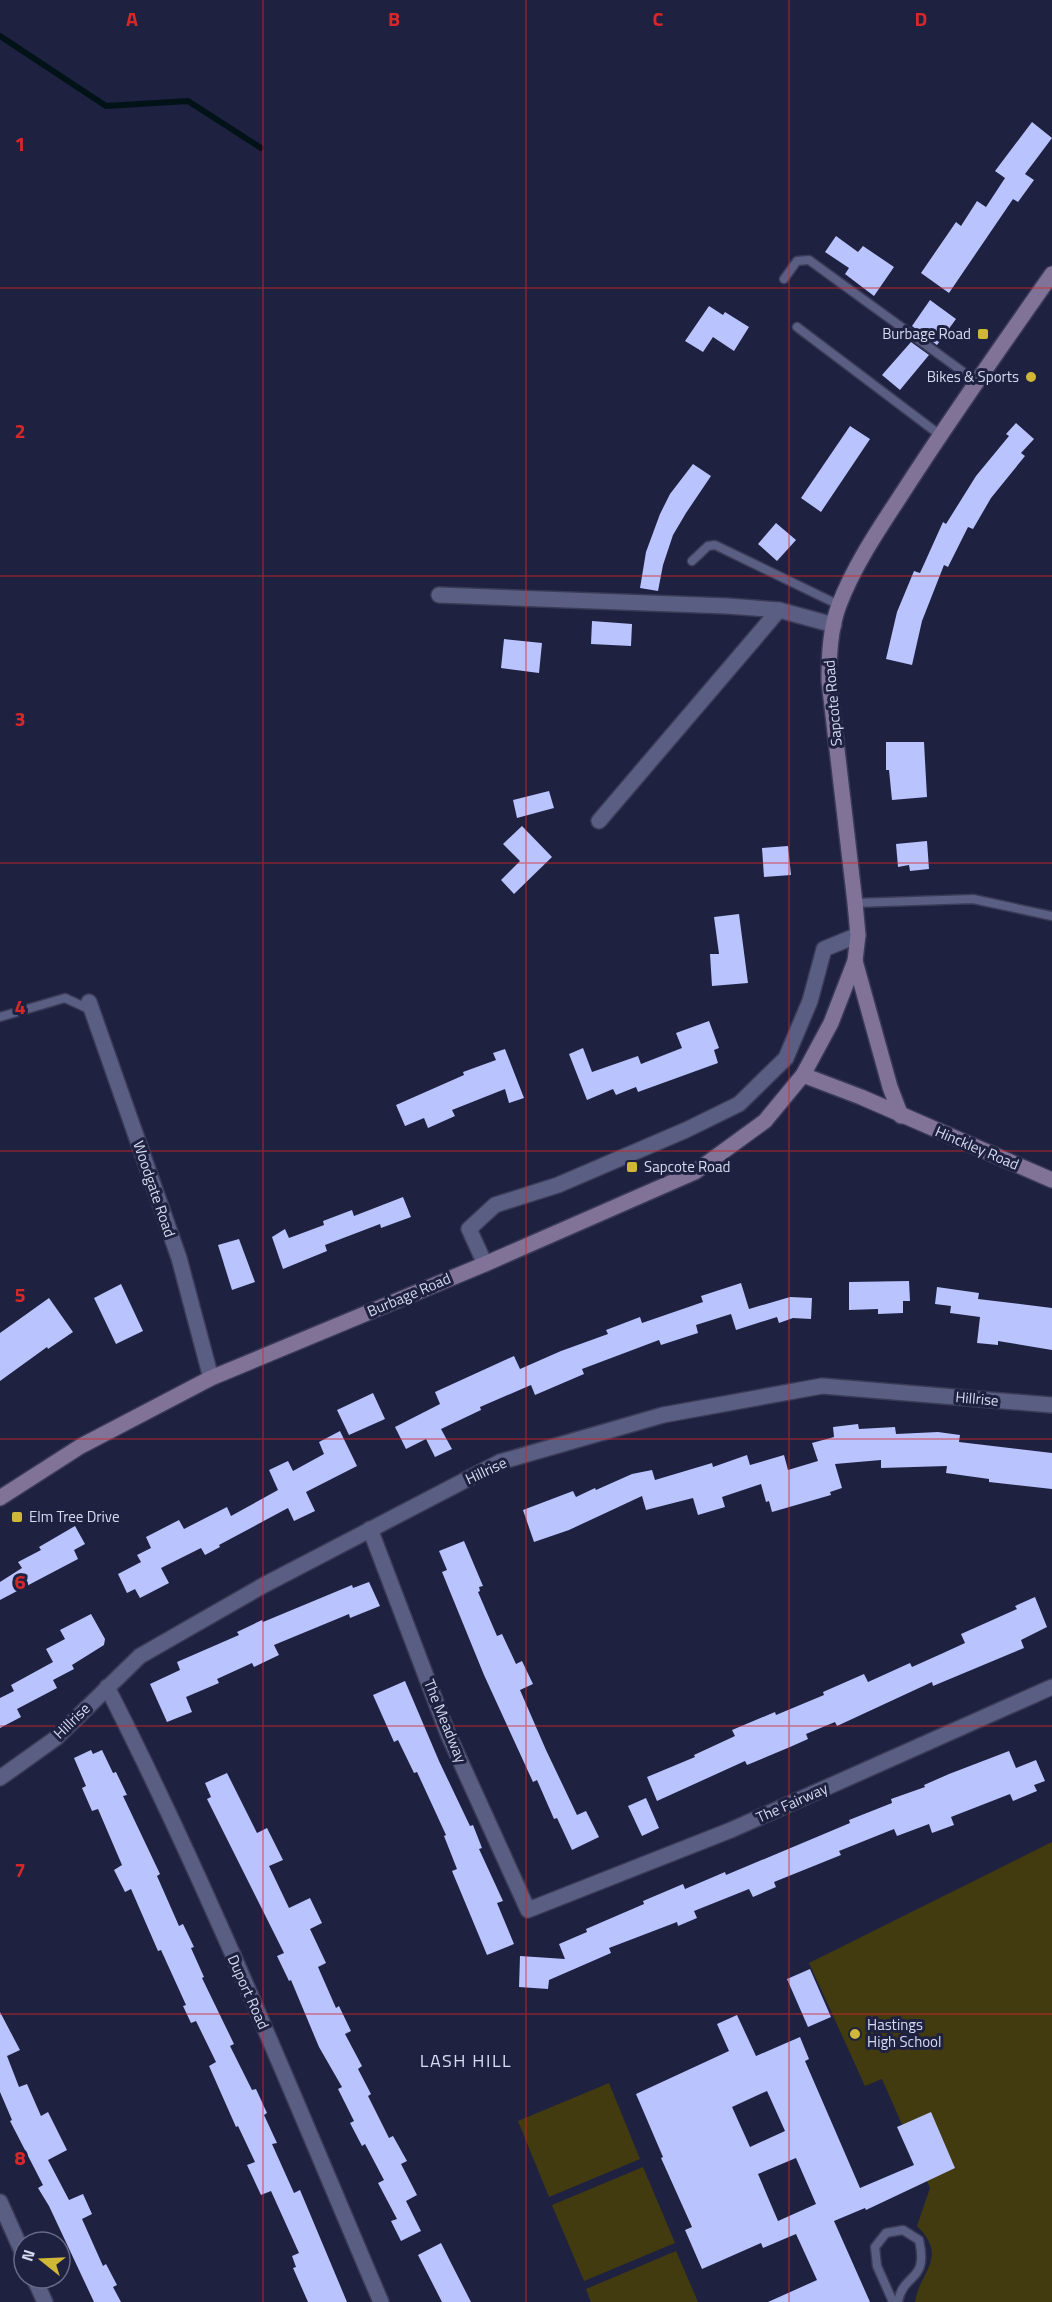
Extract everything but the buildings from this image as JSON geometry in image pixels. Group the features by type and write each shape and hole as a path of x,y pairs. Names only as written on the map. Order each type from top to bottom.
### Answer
{"main road":[{"name":"Sapcote Road","path":"803,1075 831,1023 855,961 858,935 829,681 829,657 840,604 867,549 940,435 1052,274"},
{"path":"855,961 890,1087 901,1116"},
{"name":"Burbage Road","path":"0,1498 81,1446 211,1378 485,1264 695,1172 765,1121 803,1075"},
{"name":"Hinckley Road","path":"803,1075 861,1097 1052,1180"}],"street":[{"path":"439,596 727,606 779,610 834,625"},
{"path":"599,821 779,610"},
{"path":"485,1264 469,1228 495,1205 558,1185 686,1130 739,1104 786,1058 810,1001 824,949 858,935"},
{"name":"Woodgate Road","path":"90,1006 179,1258 211,1378"},
{"name":"Hillrise","path":"0,1778 56,1738 140,1656 264,1584 500,1462 675,1413 822,1386 1052,1405"},
{"name":"The Meadway","path":"370,1529 448,1734 528,1910"},
{"name":"Duport Road","path":"107,1687 151,1773 265,2030 381,2302"},
{"name":"The Fairway","path":"528,1910 731,1830 1052,1687"},
{"path":"0,2202 12,2230"}],"lane":[{"path":"784,279 797,261 809,260 977,382"},
{"path":"797,327 940,435"},
{"path":"692,561 708,546 715,545 840,604"},
{"path":"855,903 973,899 1052,916"},
{"path":"0,1017 65,998 90,1006"},
{"path":"893,2302 878,2266 875,2247 886,2234 903,2230 919,2240 923,2258 917,2275 900,2290 898,2302"}],"shaded area":[{"path":"1052,1842 1052,2302 915,2302 932,2256 926,2237 917,2226 930,2188 882,2079 865,2086 809,1963"},
{"path":"609,2083 640,2159 549,2197 518,2121"},
{"path":"643,2167 675,2243 584,2281 552,2205"},
{"path":"676,2251 698,2302 591,2302 586,2289"}],"waterway":[{"path":"0,36 106,106 188,101 261,148"}],"place":[{"name":"Burbage Road","path":"983,334"},
{"name":"Bikes & Sports","path":"1031,377"},
{"name":"Sapcote Road","path":"632,1167"},
{"name":"Elm Tree Drive","path":"17,1517"},
{"name":"Hastings High School","path":"855,2034"}],"district":[{"name":"LASH HILL","path":"466,2061"}]}
